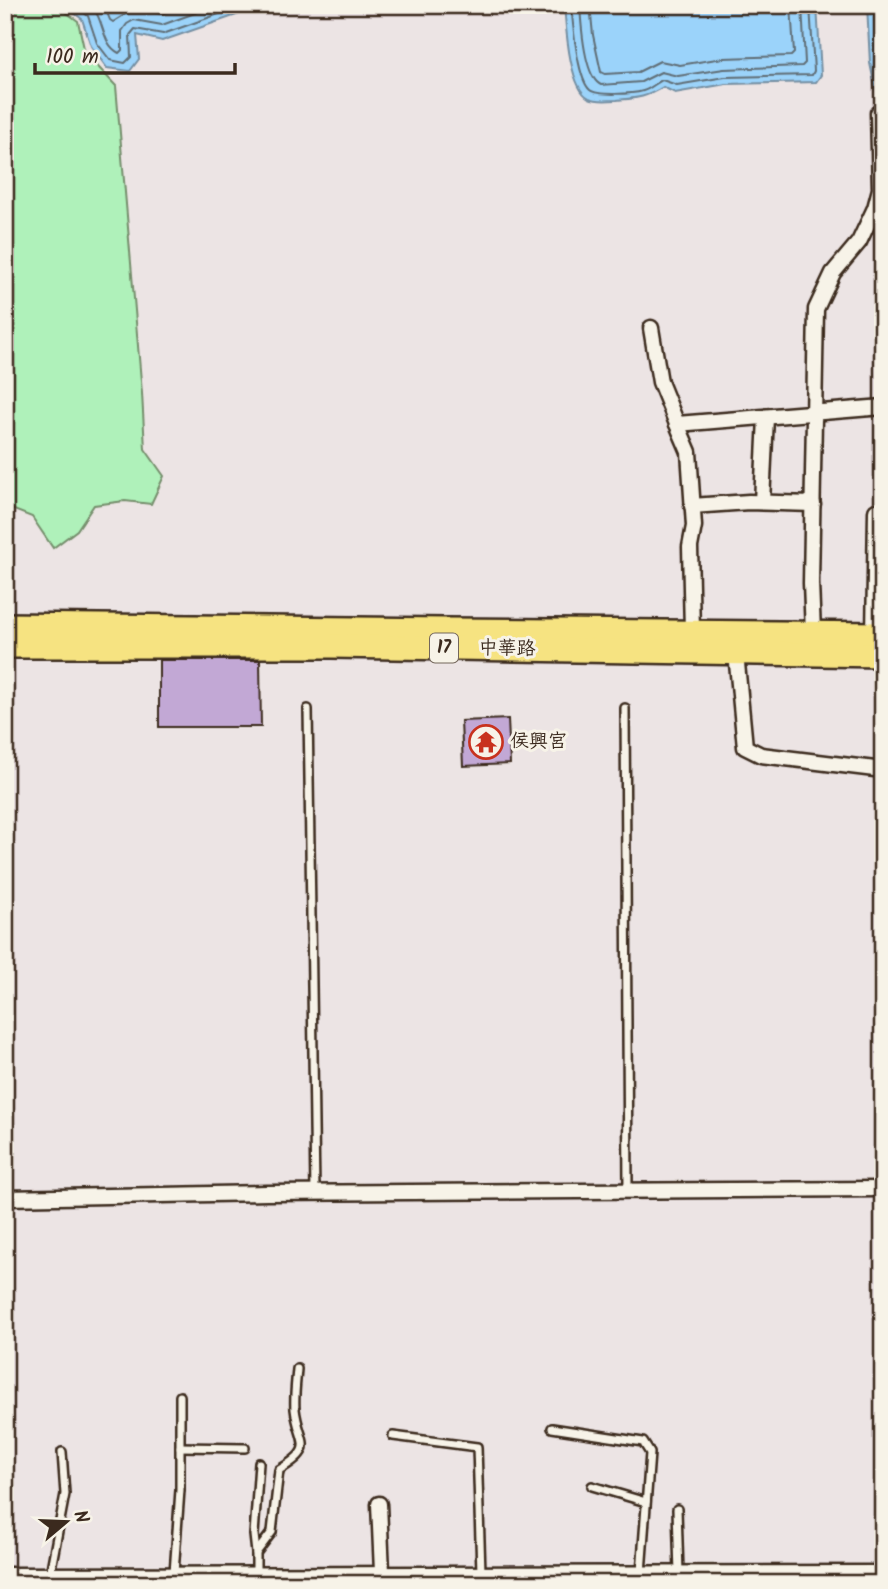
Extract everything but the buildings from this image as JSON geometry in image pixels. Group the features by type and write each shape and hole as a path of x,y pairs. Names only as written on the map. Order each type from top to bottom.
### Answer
{"main road":[{"name":"中華路","path":"5,625 320,631 813,633 880,641"},
{"name":"中華路","path":"5,646 331,646 736,653 880,641"}],"street":[{"path":"813,633 811,583 816,309 833,272 859,242 875,208 880,189 878,113"},
{"path":"651,328 660,382 689,452 694,526 690,547 692,631"},
{"path":"677,425 883,407"},
{"path":"762,502 766,417"},
{"path":"692,506 762,502 813,504"},
{"path":"876,510 880,641"},
{"path":"736,653 745,747 761,755 883,770"},
{"path":"5,1198 315,1192 883,1189"},
{"path":"379,1504 382,1572"},
{"path":"5,1575 174,1573 198,1578 256,1572 317,1578 358,1578 382,1572 481,1572 503,1578 559,1578 641,1573 883,1573"}],"lane":[{"path":"625,708 628,1190"},
{"path":"308,709 315,1192"},
{"path":"256,1553 272,1532 279,1470 298,1459 304,1445 295,1408 297,1369"},
{"path":"174,1573 180,1490 180,1396"},
{"path":"552,1428 643,1442 650,1453 641,1573"},
{"path":"393,1436 477,1447 481,1572"},
{"path":"180,1447 245,1448"},
{"path":"51,1574 65,1494 62,1452"},
{"path":"256,1572 254,1535 259,1463"},
{"path":"592,1486 646,1502"},
{"path":"677,1509 679,1573"}],"green space":[{"path":"25,5 56,5 78,21 85,53 116,86 145,449 164,476 151,504 125,501 94,505 77,530 53,548 32,517 5,509 5,17"}],"water":[{"path":"64,5 265,5 162,41 137,35 139,59 130,71 107,68 91,46 82,19"},
{"path":"564,5 817,5 821,75 816,82 726,84 675,93 663,87 636,98 592,99 582,92 573,70"},
{"path":"867,5 883,5 883,97 877,97 870,63"}],"place":[{"name":"侯興宮","path":"486,742"}]}
